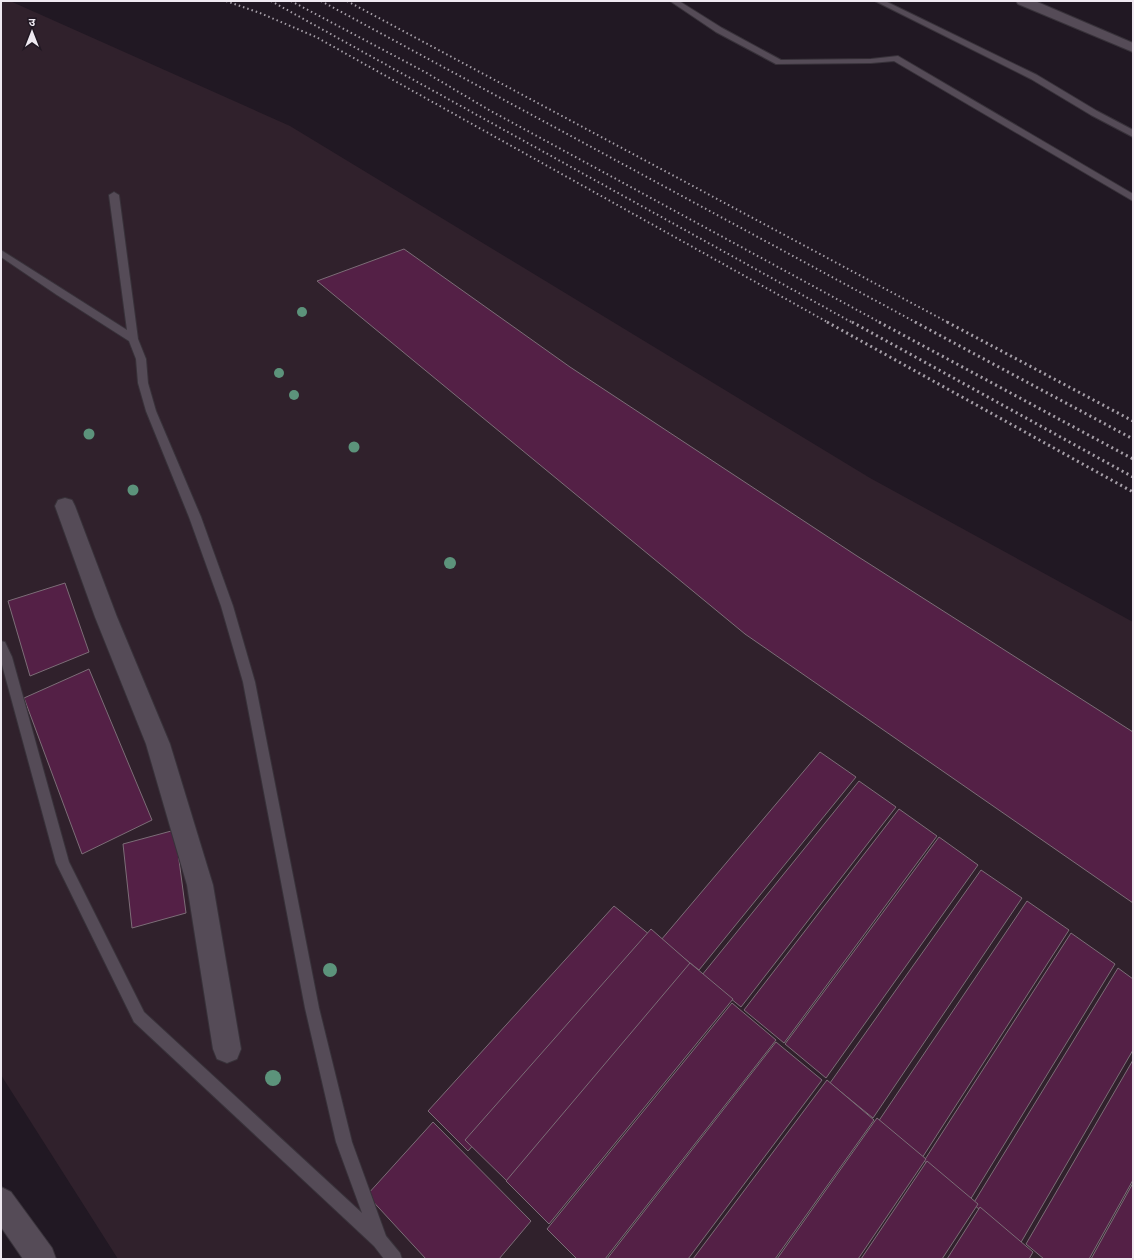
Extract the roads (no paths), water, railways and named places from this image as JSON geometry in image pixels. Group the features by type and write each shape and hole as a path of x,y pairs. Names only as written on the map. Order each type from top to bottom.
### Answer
{"street":[{"path":"1023,1 1133,48"},
{"path":"65,506 106,617 158,744 200,885 227,1049"},
{"path":"1,1202 41,1259"}],"lane":[{"path":"674,1 719,30 778,62 870,61 895,58 1133,198"},
{"path":"879,1 1034,77 1094,113 1133,134"},
{"path":"114,195 133,339 141,359 143,383 151,411 195,517 228,606 249,682 312,1008 344,1142 380,1241"},
{"path":"1,253 60,293 133,339"},
{"path":"1,646 6,657 63,863 139,1017 380,1241 394,1259"}],"railway":[{"path":"226,1 260,13 316,37 829,323"},
{"path":"271,1 853,323"},
{"path":"291,1 425,72 489,110 881,323"},
{"path":"321,1 917,323"},
{"path":"347,1 949,323"},
{"path":"827,322 1133,492"},
{"path":"852,322 1133,477"},
{"path":"879,322 1133,459"},
{"path":"915,322 1133,439"},
{"path":"947,322 1133,421"}]}
